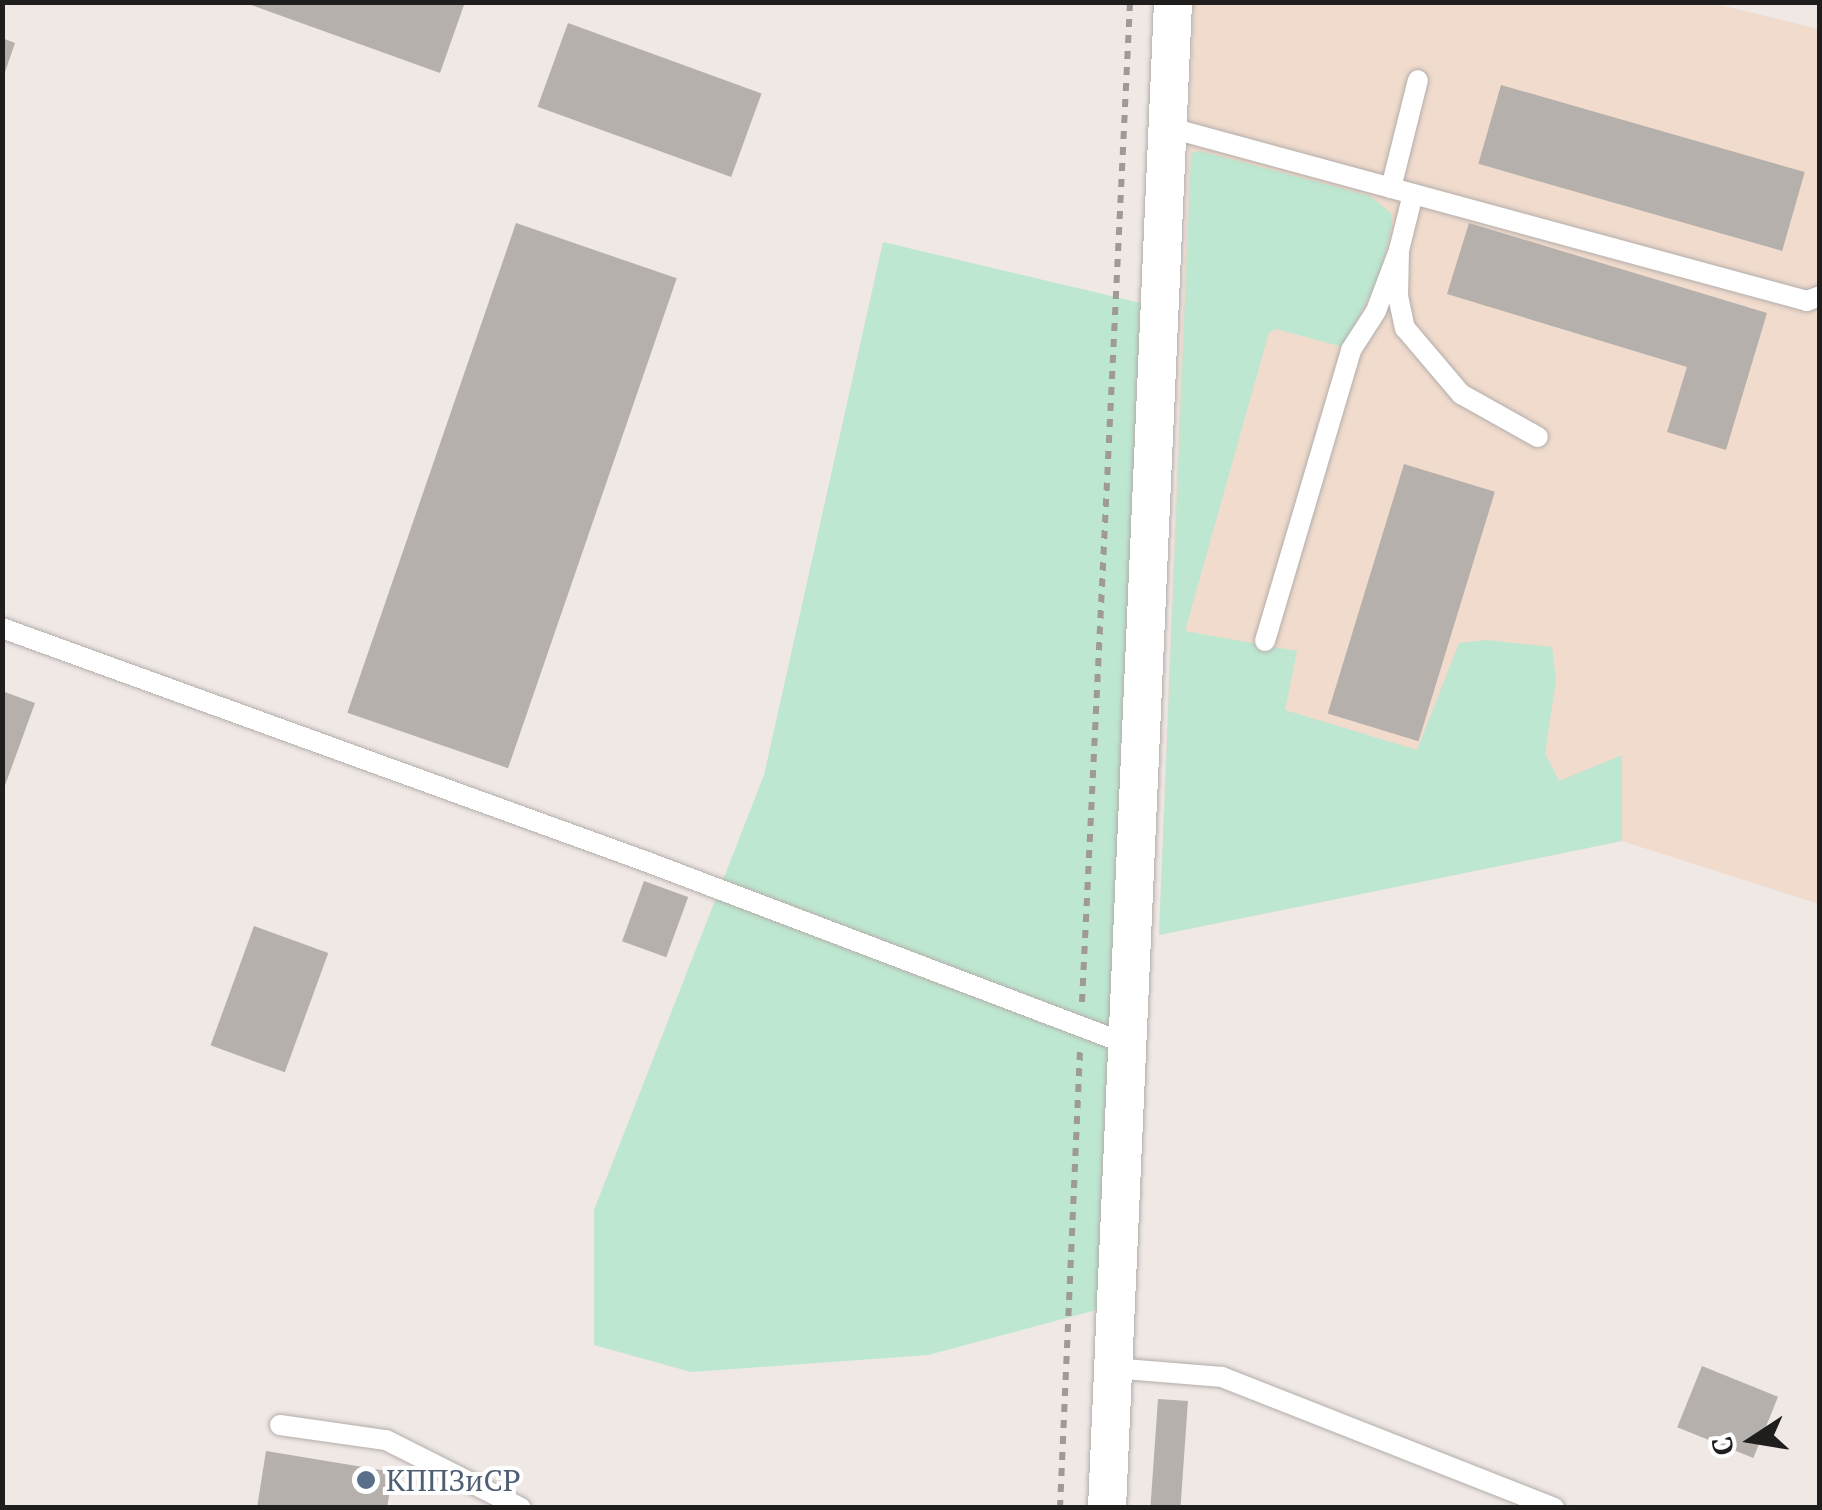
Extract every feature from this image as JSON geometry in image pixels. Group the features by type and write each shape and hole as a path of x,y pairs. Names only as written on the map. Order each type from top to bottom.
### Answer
{"street":[{"path":"1107,1508 1172,2"}],"lane":[{"path":"1391,188 1418,80"},
{"path":"1167,127 1807,301 1820,296"},
{"path":"1266,641 1351,350 1376,311 1399,250 1413,194"},
{"path":"1399,250 1398,296 1405,328 1462,394 1538,437"},
{"path":"2,628 650,863 1128,1044"},
{"path":"1113,1368 1222,1377 1554,1508"},
{"path":"280,1425 386,1440 521,1508"}],"path":[{"path":"1060,1508 1130,2"}],"shaded area":[{"path":"1194,3 1712,3 1819,29 1819,904 1622,841 1159,935"}],"green space":[{"path":"1200,151 1370,196 1391,213 1392,224 1380,275 1343,347 1276,329 1269,332 1185,631 1297,651 1285,710 1417,750 1459,643 1487,640 1552,647 1556,680 1545,753 1559,781 1622,755 1622,841 1159,935 1191,153"},
{"path":"883,242 1141,303 1100,1309 928,1355 691,1372 594,1345 594,1210 764,775"}],"building":[{"path":"243,2 465,2 440,73"},
{"path":"568,23 762,93 731,177 538,107"},
{"path":"2,38 15,43 3,78 2,78"},
{"path":"1501,85 1805,172 1782,251 1478,164"},
{"path":"516,223 677,278 508,768 347,713"},
{"path":"1469,223 1767,313 1726,450 1667,432 1687,367 1447,294"},
{"path":"1404,464 1495,492 1419,741 1328,714"},
{"path":"2,691 35,703 3,791 2,791"},
{"path":"644,881 688,897 666,957 622,941"},
{"path":"254,926 328,953 285,1072 211,1045"},
{"path":"1702,1366 1778,1397 1753,1458 1677,1427"},
{"path":"1158,1399 1188,1401 1180,1508 1151,1506"},
{"path":"266,1451 393,1472 387,1508 257,1508"}],"place":[{"name":"КППЗиСР","path":"366,1480"}]}
